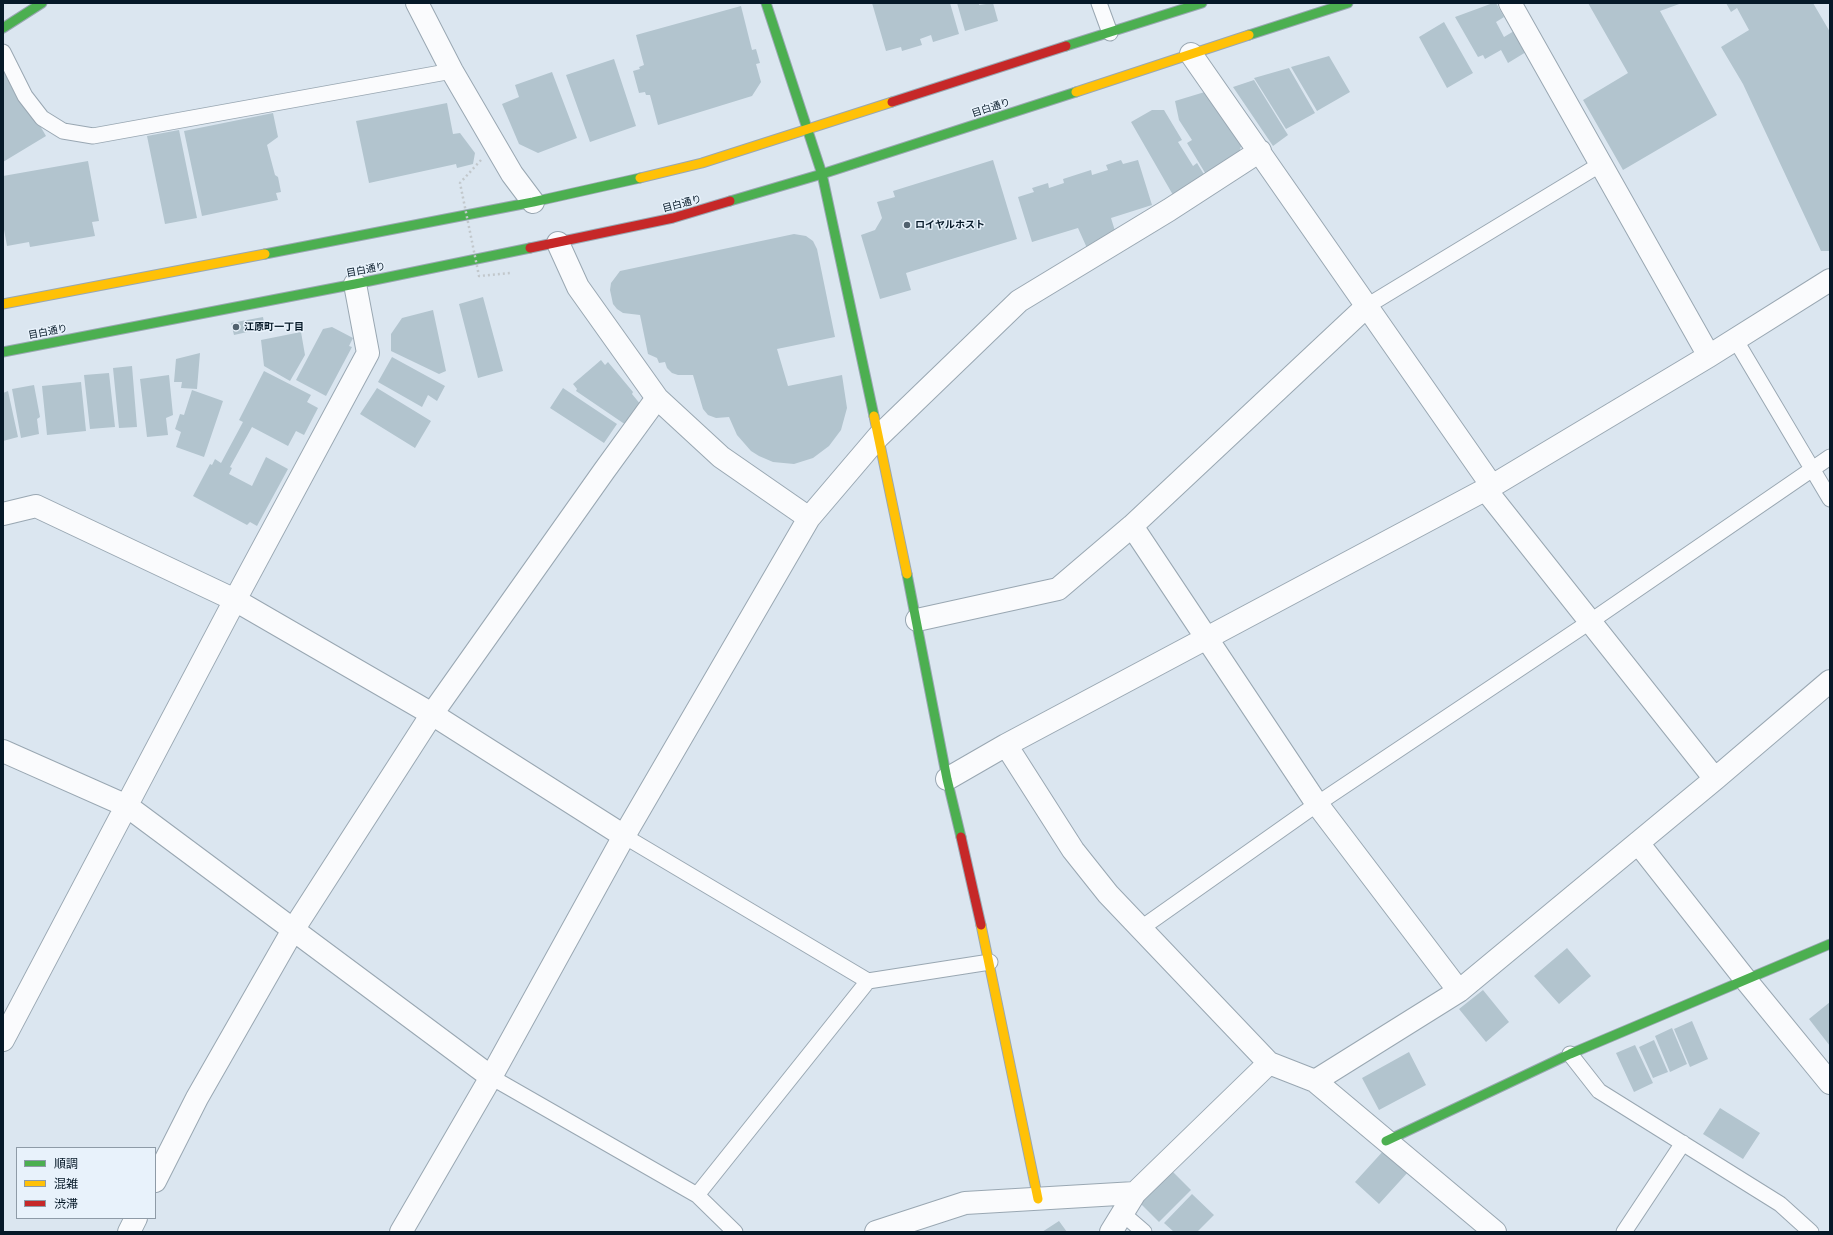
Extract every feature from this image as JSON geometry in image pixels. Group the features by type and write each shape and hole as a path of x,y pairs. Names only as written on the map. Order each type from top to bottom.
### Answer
{"main road":[{"path":"4,26 42,3"},
{"path":"766,3 809,129 822,174 917,620 946,779 990,962 1038,1199"},
{"path":"3,304 533,202 618,184 702,163 1202,3"},
{"name":"目白通り","path":"3,352 355,284 673,218 822,174 1348,3"},
{"path":"1386,1141 1570,1054 1830,944"}],"street":[{"path":"417,3 452,71 512,174 533,202"},
{"path":"1510,3 1709,356"},
{"path":"1192,54 1367,306 1489,487 1591,621 1715,779"},
{"path":"401,1232 491,1077 624,836 809,518 878,437 1019,301 1162,214 1260,151"},
{"path":"558,242 578,287 657,398 721,457 809,518"},
{"path":"946,779 1006,745 1489,487 1709,356 1830,280"},
{"path":"3,1040 235,600 368,353 355,284"},
{"path":"917,620 1058,589 1132,526 1367,306"},
{"path":"156,1179 197,1098 293,930 432,714 657,398"},
{"path":"3,514 36,506 235,600 432,714 624,836"},
{"path":"1132,526 1317,804 1459,991"},
{"path":"1315,1081 1459,991 1715,779 1830,681"},
{"path":"1006,745 1073,850 1108,894 1269,1063 1315,1081 1494,1232"},
{"path":"3,751 127,806 491,1077"},
{"path":"1638,843 1830,1083"},
{"path":"1111,1232 1135,1193 1269,1063"},
{"path":"876,1232 965,1203 1135,1193"},
{"path":"129,1232 136,1219"}],"lane":[{"path":"1099,3 1110,33"},
{"path":"3,52 25,96 42,118 63,131 93,136 452,71"},
{"path":"1367,306 1601,164"},
{"path":"1735,339 1830,499"},
{"path":"1140,929 1317,804 1591,621 1830,457"},
{"path":"624,836 868,981 990,962"},
{"path":"697,1195 868,981"},
{"path":"1570,1054 1599,1091 1780,1204 1811,1232"},
{"path":"491,1077 697,1195 735,1232"},
{"path":"1630,1230 1683,1143"},
{"path":"1122,1213 1144,1232"}],"path":[{"path":"481,160 460,183 479,276 510,273"}],"building":[{"path":"872,3 950,3 959,34 933,42 931,35 920,39 922,45 902,51 901,47 886,51"},
{"path":"957,3 979,3 979,5 993,3 998,21 965,31"},
{"path":"1496,3 1504,17 1496,22 1504,37 1514,31 1526,52 1508,63 1501,50 1485,59 1483,55 1478,57 1455,17"},
{"path":"1588,3 1682,3 1660,11 1717,115 1623,170 1583,100 1628,73"},
{"path":"1726,3 1813,3 1830,32 1830,251 1821,251 1743,84 1721,47 1749,30 1737,8 1731,12"},
{"path":"741,6 752,50 756,49 760,63 756,64 761,82 752,96 658,125 650,95 646,95 645,92 639,93 633,71 640,69 639,67 644,65 636,35"},
{"path":"1444,22 1473,73 1447,88 1419,37"},
{"path":"1329,56 1350,92 1317,111 1291,67"},
{"path":"614,59 636,126 590,142 566,75"},
{"path":"1289,68 1315,113 1286,129 1254,78"},
{"path":"7,69 46,136 3,162 3,71"},
{"path":"552,72 577,138 538,153 519,144 502,104 519,97 515,85"},
{"path":"1254,80 1288,135 1273,146 1233,87"},
{"path":"1208,91 1243,141 1238,155 1207,176 1187,143 1192,140 1179,120 1175,101"},
{"path":"447,103 453,134 460,133 475,153 473,164 457,168 456,164 369,183 356,121"},
{"path":"1152,110 1164,110 1182,140 1178,142 1193,166 1197,163 1205,176 1173,195 1131,122"},
{"path":"273,113 278,137 267,145 275,175 278,177 281,192 276,193 278,200 202,216 184,131"},
{"path":"179,130 197,218 165,224 147,136"},
{"path":"993,160 1017,239 906,273 911,290 880,299 861,235 875,230 882,218 877,202 895,197 893,191"},
{"path":"1121,160 1123,164 1138,160 1152,205 1111,218 1115,231 1087,248 1078,228 1032,242 1018,197 1034,192 1032,188 1048,183 1049,188 1064,183 1063,179 1091,170 1092,175 1108,170 1106,165"},
{"path":"88,161 99,221 92,222 95,236 30,247 29,242 7,246 3,224 3,176"},
{"path":"794,234 806,236 813,241 817,249 835,337 777,349 788,386 842,375 847,408 841,430 829,446 813,458 794,464 773,462 759,456 751,451 737,435 729,417 716,418 708,415 703,409 693,375 678,375 672,373 667,368 665,362 659,363 657,358 648,354 640,315 623,313 617,309 613,304 610,290 611,283 620,271"},
{"path":"483,297 503,371 478,378 459,304"},
{"path":"433,310 446,371 439,374 391,351 391,334 402,318"},
{"path":"263,317 265,328 234,335 231,323"},
{"path":"332,327 353,338 349,346 352,347 326,396 296,380 323,329"},
{"path":"301,332 305,355 290,381 264,366 261,340"},
{"path":"200,353 197,389 181,388 182,382 174,382 176,359"},
{"path":"392,357 445,386 437,401 428,395 422,407 378,382"},
{"path":"601,360 605,365 608,362 633,392 632,394 641,405 626,425 576,391 577,389 573,384"},
{"path":"132,366 137,427 119,428 113,368"},
{"path":"264,371 311,395 307,402 318,408 304,435 296,431 288,446 252,427 230,467 232,468 229,474 252,486 266,457 288,469 257,526 250,522 247,525 193,496 210,464 212,465 215,459 221,463 243,422 239,420"},
{"path":"109,373 115,427 90,429 84,375"},
{"path":"169,375 173,415 166,418 168,435 147,437 140,379"},
{"path":"81,382 86,431 47,435 42,386"},
{"path":"34,385 40,417 37,419 39,434 21,438 12,389"},
{"path":"377,388 431,421 415,448 360,414"},
{"path":"563,388 617,424 604,443 550,408"},
{"path":"192,390 223,401 204,457 176,447 181,432 175,429 180,414 184,415"},
{"path":"8,391 18,437 3,441 3,393"},
{"path":"1567,948 1591,976 1559,1004 1534,976"},
{"path":"1483,990 1509,1022 1486,1042 1459,1009"},
{"path":"1830,1002 1830,1046 1809,1019"},
{"path":"1692,1021 1708,1059 1690,1067 1674,1029"},
{"path":"1672,1028 1687,1064 1670,1072 1655,1036"},
{"path":"1654,1040 1668,1072 1653,1078 1639,1047"},
{"path":"1635,1045 1653,1083 1634,1092 1616,1053"},
{"path":"1409,1052 1426,1085 1379,1110 1362,1078"},
{"path":"1720,1108 1760,1133 1743,1159 1703,1134"},
{"path":"1385,1149 1409,1171 1379,1204 1355,1182"},
{"path":"1172,1171 1191,1190 1159,1222 1140,1203"},
{"path":"1192,1194 1214,1215 1197,1232 1174,1232 1164,1223"},
{"path":"1059,1221 1067,1232 1042,1232"}],"traffic: fast":[{"path":"3,28 42,3"},
{"path":"766,3 822,174 874,416"},
{"path":"1066,46 1202,3"},
{"path":"1249,35 1348,3"},
{"path":"730,201 822,174 1076,92"},
{"path":"265,254 533,202 640,178"},
{"path":"3,352 355,284 530,248"},
{"path":"907,574 947,779 961,837"},
{"path":"1386,1141 1570,1054 1830,944"}],"traffic: slow":[{"path":"1076,92 1249,35"},
{"path":"640,178 702,163 892,102"},
{"path":"3,304 265,254"},
{"path":"874,416 907,574"},
{"path":"981,925 1038,1199"}],"traffic: jam":[{"path":"892,102 1066,46"},
{"path":"530,248 673,218 730,201"},
{"path":"961,837 981,925"}],"place":[{"name":"ロイヤルホスト","path":"907,225"},
{"name":"江原町一丁目","path":"236,327"}]}
